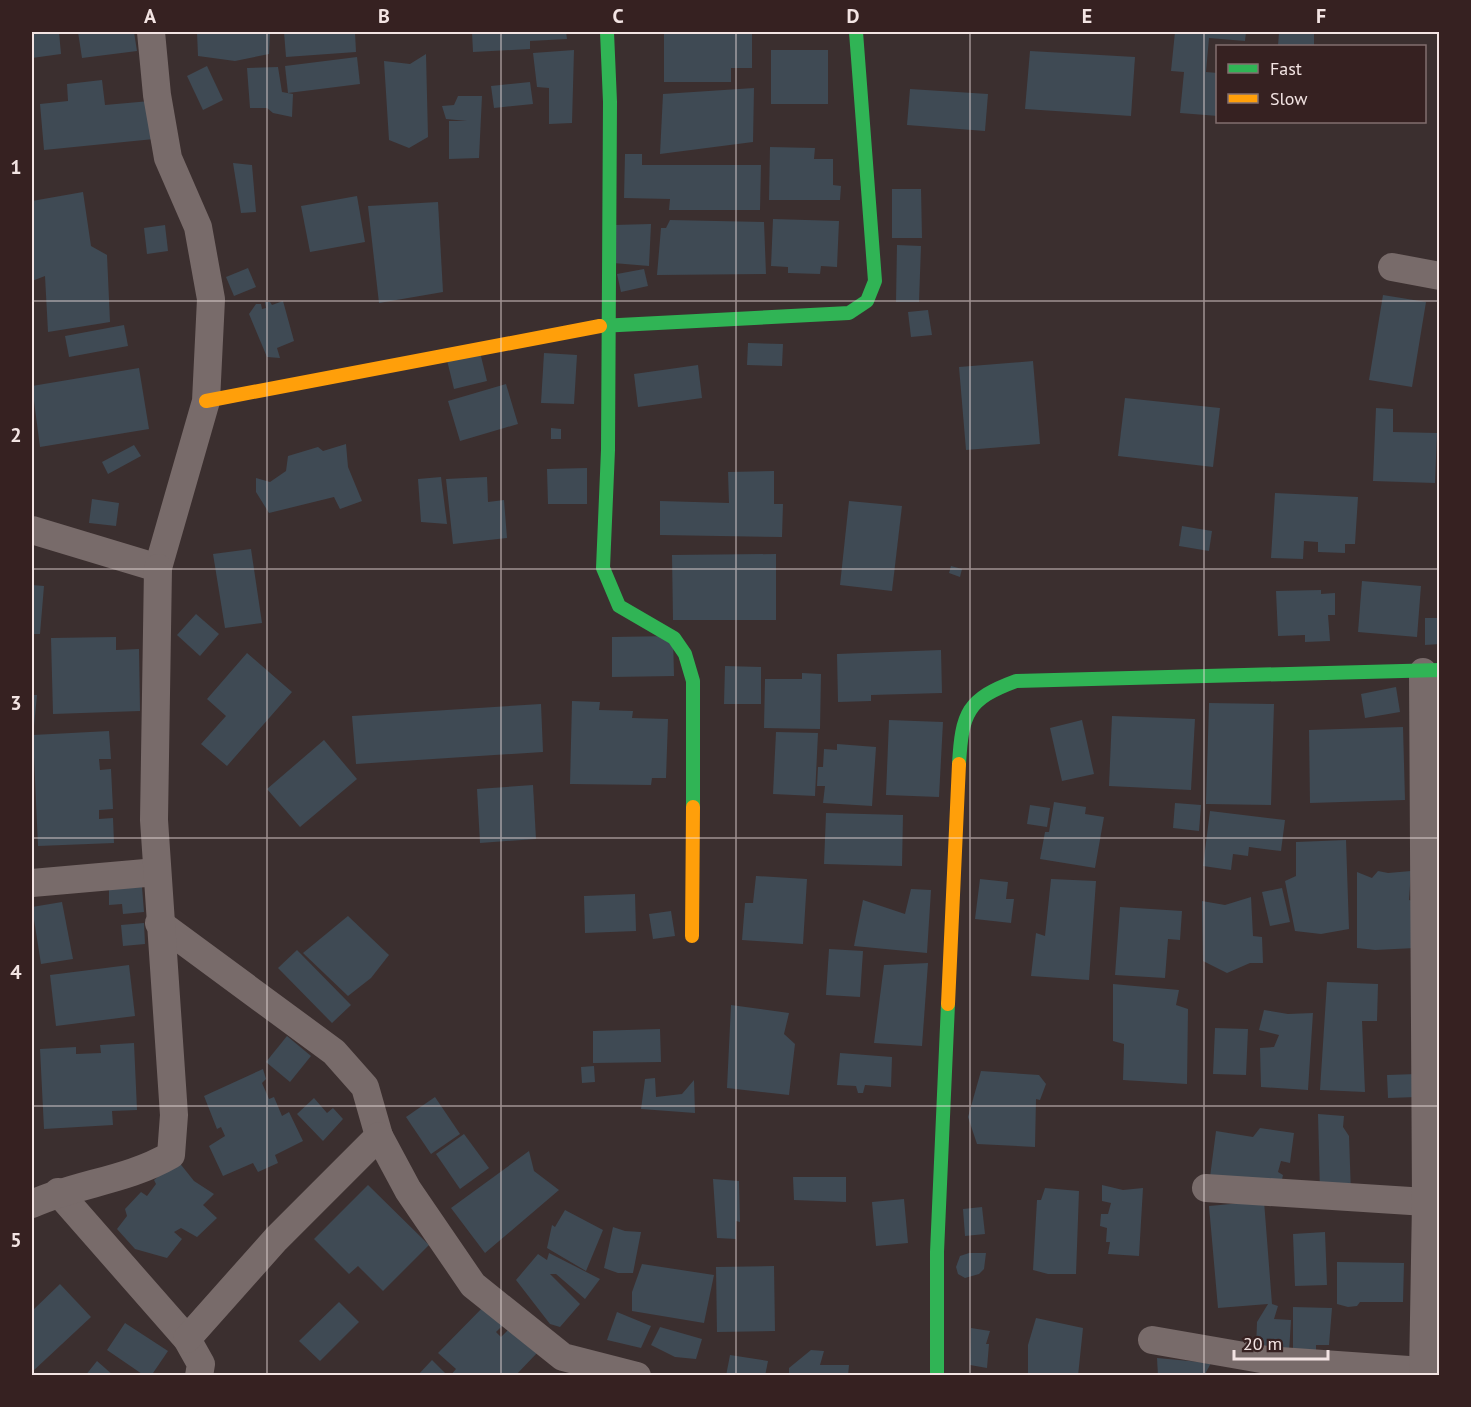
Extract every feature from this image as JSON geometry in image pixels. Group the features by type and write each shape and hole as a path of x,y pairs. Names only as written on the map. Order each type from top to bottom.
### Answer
{"street":[{"path":"32,1204 58,1192 124,1177 146,1169 171,1155 174,1114 159,923 154,820 159,568 206,401 211,299 198,227 168,158 151,32"},
{"path":"607,32 610,102 608,450 603,568 619,606 674,638 686,654 693,681 692,936"},
{"path":"206,401 608,324 849,313 867,301 875,281 856,32"},
{"path":"1392,267 1440,276"},
{"path":"32,530 159,568"},
{"path":"937,1376 937,1252 960,748 962,722 970,706 986,692 1016,681 1431,671 1423,1373 1267,1359 1152,1340"},
{"path":"32,883 157,872"},
{"path":"159,923 334,1052 365,1087 379,1136 408,1190 473,1285 563,1357 637,1376"},
{"path":"187,1339 276,1239 379,1136"},
{"path":"1206,1188 1426,1202"},
{"path":"58,1192 187,1339 201,1364 199,1376"}],"building":[{"path":"32,32 59,32 61,54 32,58"},
{"path":"78,32 134,32 137,51 82,58"},
{"path":"197,32 270,32 269,54 235,61 198,56"},
{"path":"284,32 355,32 356,52 286,57"},
{"path":"472,32 566,32 567,39 530,41 530,49 473,52"},
{"path":"1175,32 1246,32 1245,41 1209,38 1206,72 1216,73 1216,116 1180,113 1184,72 1171,71"},
{"path":"1279,32 1314,32 1314,45 1278,45"},
{"path":"664,33 752,33 752,68 731,68 731,82 664,82"},
{"path":"574,50 572,123 549,124 549,88 537,87 533,53"},
{"path":"771,50 828,50 828,104 771,104"},
{"path":"1030,51 1135,57 1131,116 1025,109"},
{"path":"426,54 428,137 409,148 389,140 384,61 410,64"},
{"path":"357,57 360,84 288,93 285,66"},
{"path":"207,66 223,100 203,110 187,76"},
{"path":"278,67 282,92 293,94 292,117 273,113 267,108 250,108 247,68"},
{"path":"102,80 105,105 150,101 154,139 44,150 40,104 68,101 67,84"},
{"path":"530,82 533,104 494,108 491,86"},
{"path":"754,88 753,142 660,154 663,94"},
{"path":"910,89 988,94 985,131 907,125"},
{"path":"458,96 482,96 479,158 449,159 449,121 467,121 446,119 442,106 454,105"},
{"path":"770,147 815,148 814,159 833,159 833,185 841,186 840,200 769,200"},
{"path":"625,154 642,154 642,165 761,165 760,210 669,210 670,199 624,198"},
{"path":"233,163 252,165 256,212 241,213"},
{"path":"892,189 921,189 922,238 892,238"},
{"path":"83,192 91,246 107,255 110,322 48,332 45,276 32,281 32,201"},
{"path":"357,196 365,242 310,252 301,206"},
{"path":"438,202 443,292 379,303 368,206"},
{"path":"773,219 839,221 837,267 821,266 820,274 788,273 788,267 771,266"},
{"path":"670,220 764,222 766,274 657,275 661,228 666,228"},
{"path":"651,224 649,266 613,263 614,225"},
{"path":"165,225 168,251 147,254 144,228"},
{"path":"897,245 921,246 919,302 896,302"},
{"path":"248,268 256,287 234,296 226,277"},
{"path":"644,269 648,286 621,292 617,274"},
{"path":"1383,295 1426,302 1412,387 1369,380"},
{"path":"283,301 294,341 277,348 280,358 267,357 249,314 256,304 261,304 262,309 266,308 265,302 270,302 272,305"},
{"path":"928,310 932,335 911,337 908,312"},
{"path":"124,325 128,346 69,357 65,336"},
{"path":"748,343 783,344 782,366 747,365"},
{"path":"479,348 487,381 454,389 446,356"},
{"path":"544,353 577,355 574,404 541,403"},
{"path":"1033,361 1040,444 966,450 959,367"},
{"path":"698,365 702,398 638,407 634,374"},
{"path":"139,368 149,429 40,447 32,386"},
{"path":"506,384 518,424 460,441 448,401"},
{"path":"1125,398 1220,408 1213,467 1118,456"},
{"path":"1376,408 1393,409 1393,432 1437,433 1435,483 1373,481"},
{"path":"551,428 561,429 561,439 551,439"},
{"path":"346,444 348,467 362,501 340,509 334,497 269,513 256,492 256,478 270,482 286,471 288,456 318,447 323,451"},
{"path":"134,445 141,456 108,474 102,462"},
{"path":"587,468 587,504 548,504 547,469"},
{"path":"774,471 774,504 783,504 782,537 660,535 660,501 729,503 728,472"},
{"path":"441,477 447,524 421,522 418,479"},
{"path":"487,477 488,502 504,500 507,538 453,544 446,479"},
{"path":"1275,493 1358,497 1355,544 1345,544 1345,553 1318,552 1318,542 1304,541 1303,559 1271,558"},
{"path":"92,499 119,503 116,526 89,523"},
{"path":"849,501 902,506 892,591 840,585"},
{"path":"1182,526 1212,531 1209,551 1179,546"},
{"path":"251,549 262,623 225,628 213,554"},
{"path":"776,554 776,620 673,620 672,555"},
{"path":"951,566 962,569 960,577 949,573"},
{"path":"1362,581 1421,586 1417,637 1358,632"},
{"path":"32,585 44,586 40,634 32,634"},
{"path":"1321,590 1321,594 1335,593 1335,615 1328,615 1330,641 1305,642 1305,635 1278,636 1276,591"},
{"path":"196,614 219,634 200,656 177,635"},
{"path":"1425,618 1440,618 1440,644 1425,645"},
{"path":"673,636 674,676 612,677 612,637"},
{"path":"116,637 116,650 139,649 140,711 53,714 51,638"},
{"path":"941,650 942,693 871,695 871,701 838,702 837,654"},
{"path":"247,653 292,692 227,766 201,744 226,716 207,699"},
{"path":"725,666 761,667 761,704 724,704"},
{"path":"802,673 821,674 820,729 764,728 765,679 802,679"},
{"path":"1396,687 1400,712 1365,718 1361,694"},
{"path":"32,695 37,695 34,726 32,725"},
{"path":"572,701 600,702 599,710 633,711 632,718 668,719 666,778 652,778 651,785 570,784"},
{"path":"1209,703 1274,704 1271,805 1206,804"},
{"path":"541,704 543,752 356,764 352,716"},
{"path":"1112,716 1195,719 1191,790 1109,786"},
{"path":"889,720 943,722 939,797 886,795"},
{"path":"1082,720 1094,774 1062,781 1050,728"},
{"path":"1403,727 1405,800 1310,803 1309,730"},
{"path":"109,731 111,759 99,759 100,770 111,769 113,809 99,810 99,819 113,818 114,843 38,846 33,735"},
{"path":"776,732 818,733 815,796 773,794"},
{"path":"324,740 357,779 300,827 267,789"},
{"path":"837,744 876,747 872,806 823,803 825,786 817,786 818,767 823,767 824,749 837,750"},
{"path":"533,785 536,839 480,843 477,789"},
{"path":"1054,802 1086,807 1085,814 1104,817 1095,868 1040,859 1045,832 1049,832"},
{"path":"1175,803 1201,805 1199,831 1173,828"},
{"path":"1030,805 1050,808 1047,827 1027,824"},
{"path":"1210,811 1285,820 1281,851 1249,847 1248,856 1233,854 1231,870 1203,866"},
{"path":"826,813 903,815 902,866 824,864"},
{"path":"1346,840 1349,929 1321,934 1295,931 1285,881 1296,876 1296,842"},
{"path":"1378,871 1388,873 1411,871 1409,900 1418,902 1415,948 1375,950 1357,948 1357,872 1372,878"},
{"path":"756,876 807,879 803,944 742,940 745,903 753,903"},
{"path":"980,879 1008,882 1006,899 1014,899 1011,923 975,919"},
{"path":"1051,879 1096,881 1089,980 1031,976 1036,933 1045,936"},
{"path":"142,887 144,912 123,914 122,904 109,905 109,889"},
{"path":"1282,888 1290,922 1270,926 1262,892"},
{"path":"911,889 931,890 927,953 854,946 863,900 905,914"},
{"path":"635,894 636,931 585,933 584,896"},
{"path":"1251,897 1253,936 1262,937 1263,963 1250,963 1227,973 1203,961 1202,901 1225,905"},
{"path":"62,902 73,959 41,964 32,907"},
{"path":"1120,907 1182,911 1180,940 1168,939 1165,978 1115,975"},
{"path":"671,911 675,936 653,939 649,914"},
{"path":"348,916 389,955 371,978 348,996 303,953"},
{"path":"144,923 145,944 123,946 121,925"},
{"path":"829,949 863,951 860,997 826,995"},
{"path":"297,950 351,1005 332,1023 278,968"},
{"path":"928,963 922,1046 874,1043 884,965"},
{"path":"129,965 135,1016 56,1026 50,975"},
{"path":"1327,982 1378,984 1377,1021 1362,1021 1365,1092 1320,1090"},
{"path":"1113,984 1179,990 1176,1005 1188,1009 1187,1084 1123,1080 1124,1044 1113,1041"},
{"path":"731,1005 789,1013 784,1034 795,1044 789,1095 727,1088"},
{"path":"1264,1010 1288,1014 1313,1013 1308,1090 1261,1087 1260,1048 1274,1047 1279,1035 1259,1030"},
{"path":"1215,1028 1248,1029 1246,1075 1213,1074"},
{"path":"660,1029 661,1062 593,1063 593,1031"},
{"path":"287,1036 311,1056 290,1082 266,1062"},
{"path":"134,1043 137,1110 112,1111 113,1125 44,1129 40,1049 76,1047 76,1054 101,1053 100,1045"},
{"path":"840,1053 892,1057 891,1087 865,1085 863,1093 858,1093 856,1086 837,1085"},
{"path":"594,1066 595,1082 582,1083 581,1067"},
{"path":"263,1069 266,1079 262,1083 269,1099 274,1097 282,1116 289,1112 303,1141 275,1155 278,1163 258,1172 253,1163 223,1176 209,1146 225,1136 221,1127 217,1129 204,1096"},
{"path":"981,1071 1039,1075 1046,1084 1040,1100 1036,1099 1035,1147 977,1144 968,1117"},
{"path":"1417,1074 1417,1097 1388,1098 1387,1075"},
{"path":"655,1078 656,1097 682,1094 694,1080 695,1113 641,1109 645,1079"},
{"path":"435,1097 460,1134 431,1154 406,1117"},
{"path":"314,1098 327,1113 333,1108 343,1119 323,1141 297,1114"},
{"path":"1318,1114 1344,1116 1343,1127 1349,1136 1351,1194 1320,1193"},
{"path":"1260,1128 1294,1133 1290,1163 1281,1161 1278,1172 1283,1175 1281,1184 1210,1177 1216,1131 1253,1137"},
{"path":"464,1134 489,1168 460,1189 436,1154"},
{"path":"529,1151 534,1171 559,1190 485,1253 451,1208"},
{"path":"178,1161 194,1181 214,1194 203,1205 217,1218 197,1237 181,1228 174,1232 182,1239 167,1258 135,1249 117,1229 127,1216 125,1209 141,1192 147,1196 156,1184 154,1180"},
{"path":"793,1177 846,1177 846,1202 794,1200"},
{"path":"713,1179 739,1181 740,1222 736,1221 736,1239 717,1238"},
{"path":"368,1185 429,1245 383,1291 358,1266 349,1274 314,1239"},
{"path":"1102,1185 1123,1190 1143,1188 1139,1256 1108,1254 1110,1242 1106,1242 1107,1228 1100,1226 1101,1214 1108,1214 1111,1203 1102,1201"},
{"path":"1045,1188 1079,1191 1076,1274 1048,1274 1033,1270 1037,1200 1041,1200"},
{"path":"904,1199 908,1243 876,1246 872,1202"},
{"path":"1264,1201 1272,1304 1278,1306 1274,1319 1291,1320 1289,1353 1256,1351 1257,1322 1268,1304 1218,1308 1209,1206"},
{"path":"982,1207 985,1234 965,1236 963,1209"},
{"path":"565,1210 603,1230 586,1271 547,1248 552,1225 555,1227"},
{"path":"613,1227 625,1231 641,1232 633,1273 618,1273 604,1268"},
{"path":"1325,1232 1327,1285 1295,1286 1293,1234"},
{"path":"549,1253 600,1279 585,1299 556,1274 550,1274 580,1304 560,1327 550,1324 516,1280 538,1254 547,1260"},
{"path":"969,1253 986,1253 984,1269 979,1274 965,1278 958,1274 956,1267 960,1256"},
{"path":"1337,1262 1404,1263 1403,1302 1360,1302 1357,1306 1348,1307 1337,1304"},
{"path":"642,1264 714,1275 704,1323 632,1311 632,1292"},
{"path":"774,1266 775,1331 717,1332 716,1267"},
{"path":"60,1284 91,1317 32,1372 32,1311"},
{"path":"339,1302 359,1322 320,1361 299,1341"},
{"path":"488,1302 507,1321 496,1332 501,1337 511,1327 537,1353 515,1376 450,1376 456,1369 438,1353"},
{"path":"1293,1307 1332,1308 1329,1345 1316,1345 1316,1355 1293,1354"},
{"path":"617,1312 651,1326 641,1348 607,1340"},
{"path":"1036,1318 1083,1328 1078,1376 1028,1373 1028,1345"},
{"path":"125,1323 168,1351 151,1376 145,1376 107,1350"},
{"path":"660,1327 702,1339 696,1359 675,1357 651,1345"},
{"path":"971,1328 990,1331 986,1344 989,1344 987,1368 970,1365"},
{"path":"811,1350 824,1351 820,1365 849,1365 848,1376 789,1376 789,1368"},
{"path":"730,1355 768,1361 765,1376 726,1376"},
{"path":"1157,1358 1211,1363 1204,1376 1158,1376"},
{"path":"432,1360 448,1376 417,1376"},
{"path":"97,1361 114,1376 85,1376"}],"traffic: fast":[{"path":"607,32 610,102 608,450 603,568 619,606 674,638 685,654 693,681 693,807"},
{"path":"600,326 849,313 867,301 875,281 856,32"},
{"path":"959,764 962,732 970,710 987,694 1016,681 1440,670"},
{"path":"937,1376 937,1252 948,1004"}],"traffic: slow":[{"path":"206,401 600,326"},
{"path":"948,1004 959,764"},
{"path":"692,936 693,807"}]}
